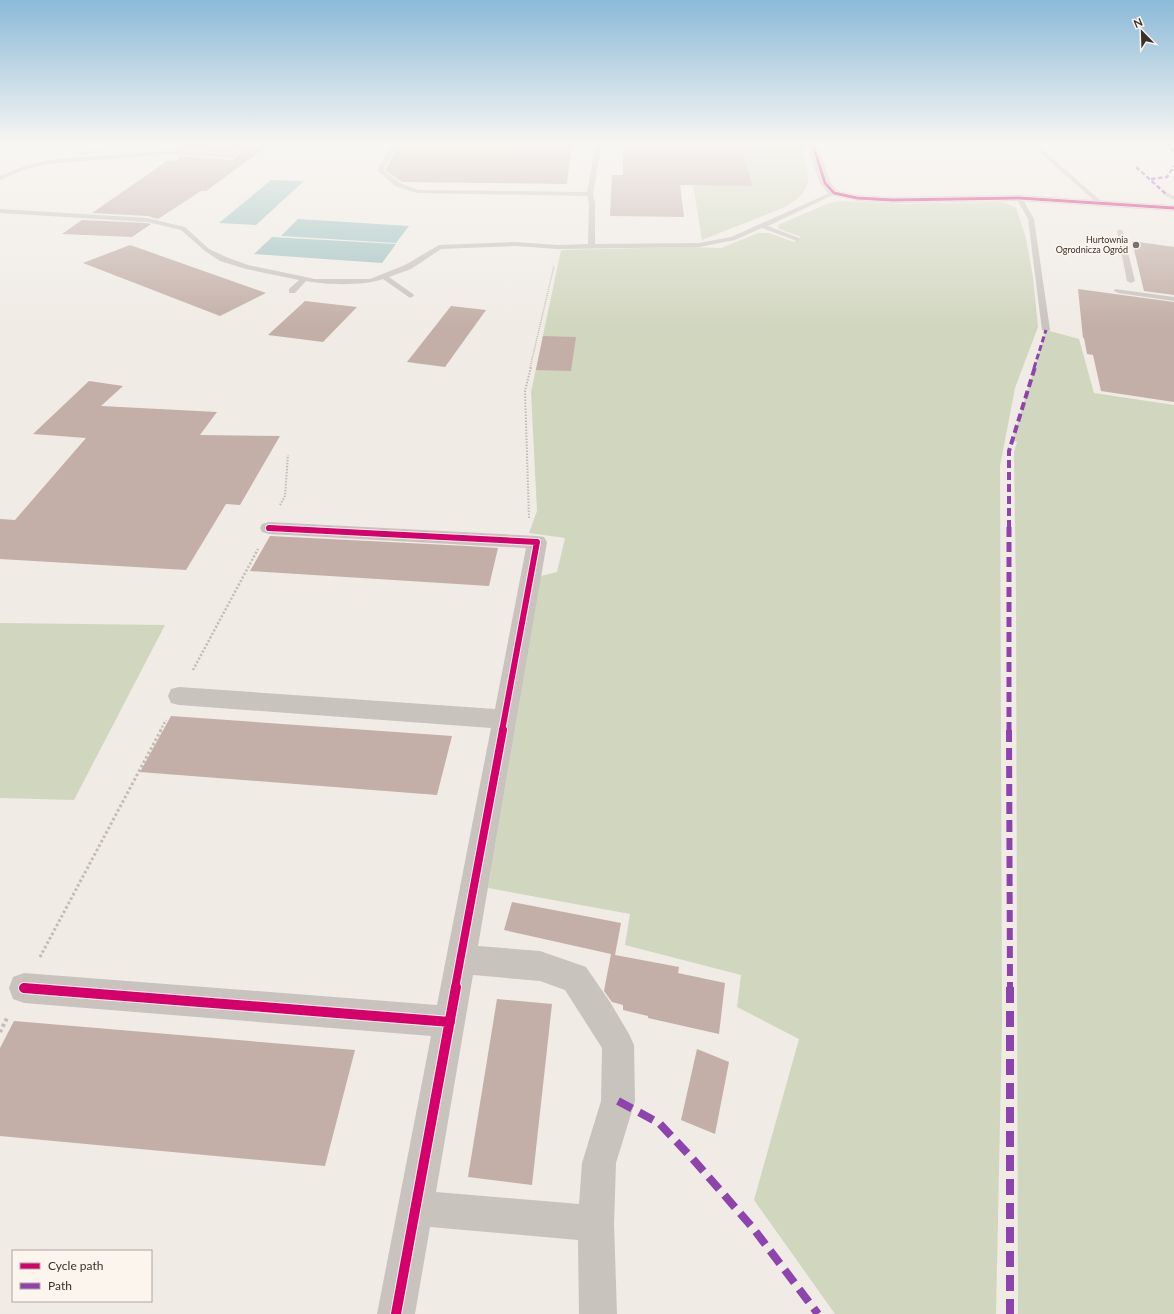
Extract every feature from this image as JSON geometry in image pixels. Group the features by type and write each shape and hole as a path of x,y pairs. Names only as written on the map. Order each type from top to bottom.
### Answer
{"street":[{"path":"1118,203 1171,207"},
{"path":"269,528 537,542 396,1314"},
{"path":"179,696 505,719"},
{"path":"462,959 540,966 575,978 599,1013 618,1045 618,1101 599,1164 596,1224 598,1314"},
{"path":"24,988 450,1022"},
{"path":"416,1208 596,1224"}],"lane":[{"path":"591,246 592,203"},
{"path":"0,210 147,220 183,228 206,250 223,259 246,268 315,281 371,281 408,266 439,246 515,244 558,247 699,245 733,239 811,203"},
{"path":"1022,203 1031,219 1046,330"},
{"path":"762,226 796,239"},
{"path":"1120,231 1131,281"},
{"path":"383,276 410,296"},
{"path":"292,291 304,279"},
{"path":"1118,291 1174,299"}],"path":[{"path":"522,541 530,516 525,391 558,247"},
{"path":"0,1032 285,496 288,455"}],"green space":[{"path":"696,203 790,203 783,208 702,240"},
{"path":"828,203 1005,203 1016,208 1026,238 1033,277 1038,327 1015,388 1000,466 1002,1026 996,1314 835,1314 754,1200 799,1039 737,1007 741,975 625,945 630,914 488,888 541,576 557,572 565,538 529,533 537,511 531,392 561,250 689,247 721,248 758,233 769,233 794,242 801,237 779,229 778,225"},
{"path":"1046,330 1079,339 1094,393 1174,405 1174,1314 1018,1314 1016,592 1014,452 1017,442 1012,441"},
{"path":"0,623 165,625 74,800 0,798"}],"water":[{"path":"243,203 280,203 256,225 219,223"},
{"path":"298,219 409,226 396,243 281,236"},
{"path":"272,237 396,244 382,263 254,254"}],"building":[{"path":"106,203 182,203 158,219 147,216 92,213"},
{"path":"611,203 682,203 684,217 610,216"},
{"path":"82,220 151,224 132,237 62,234"},
{"path":"1132,241 1174,247 1174,295 1144,291"},
{"path":"130,245 266,293 220,316 83,263"},
{"path":"1078,289 1174,302 1174,402 1101,391 1093,355 1087,354 1083,338"},
{"path":"305,301 357,307 323,342 268,335"},
{"path":"451,306 486,310 445,367 407,362"},
{"path":"543,336 576,337 571,371 536,370"},
{"path":"89,381 123,386 101,406 217,412 200,435 280,436 240,505 226,504 186,570 0,559 0,519 15,520 86,438 33,434"},
{"path":"270,536 498,548 489,586 250,571"},
{"path":"171,716 452,736 437,795 140,772"},
{"path":"512,902 621,923 615,955 679,967 678,973 725,983 719,1034 648,1018 648,1016 623,1010 623,1005 612,1002 604,991 611,954 504,930"},
{"path":"497,999 552,1004 532,1185 468,1177"},
{"path":"14,1021 355,1050 325,1166 0,1136 0,1048"},
{"path":"697,1049 729,1062 715,1134 681,1120"}],"marked path":[{"path":"1010,1314 1009,451 1046,330"},
{"path":"618,1101 659,1123 692,1158 753,1228 818,1314"}],"cycle path":[{"path":"1101,203 1174,208"},
{"path":"269,528 537,542 396,1314"},
{"path":"24,988 450,1022"}],"place":[{"name":"Hurtownia Ogrodnicza Ogród","path":"1136,245"}]}
